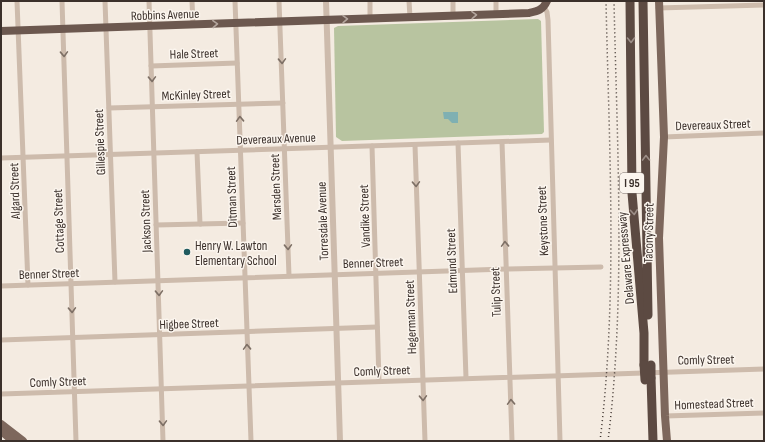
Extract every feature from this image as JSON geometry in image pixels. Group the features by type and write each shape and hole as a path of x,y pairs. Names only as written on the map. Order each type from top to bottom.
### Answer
{"highway":[{"name":"Delaware Expressway","path":"630,1 632,193 648,365"},
{"name":"Delaware Expressway","path":"643,1 648,304 647,441"},
{"name":"Robbins Avenue","path":"1,31 529,13 537,12 546,4"},
{"name":"Delaware Expressway","path":"648,379 653,441"}],"main road":[{"name":"Tacony Street","path":"658,4 664,137 659,238 663,371 667,441"},
{"path":"1,424 23,441"},
{"path":"1,431 13,441"}],"street":[{"name":"Algard Street","path":"17,1 28,285"},
{"name":"Cottage Street","path":"62,1 76,441"},
{"name":"Gillespie Street","path":"105,1 115,282"},
{"name":"Jackson Street","path":"149,1 163,441"},
{"path":"192,1 193,24"},
{"name":"Ditman Street","path":"235,1 250,441"},
{"name":"Marsden Street","path":"279,1 289,276"},
{"name":"Torresdale Avenue","path":"326,1 340,441"},
{"path":"370,1 370,18"},
{"path":"409,1 410,17"},
{"path":"453,1 453,16"},
{"path":"496,1 496,14"},
{"name":"Keystone Street","path":"546,4 548,20 556,268 560,441"},
{"path":"658,4 764,5"},
{"name":"Hale Street","path":"151,66 237,63"},
{"name":"McKinley Street","path":"109,108 283,103"},
{"name":"Devereaux Street","path":"664,137 764,133"},
{"name":"Devereaux Avenue","path":"1,158 551,140"},
{"name":"Tulip Street","path":"502,142 512,441"},
{"name":"Edmund Street","path":"458,143 466,378"},
{"name":"Hegerman Street","path":"415,145 425,441"},
{"name":"Vandike Street","path":"372,146 379,381"},
{"path":"197,152 200,224"},
{"path":"156,225 243,223"},
{"name":"Benner Street","path":"1,286 462,270 601,267"},
{"name":"Higbee Street","path":"1,340 377,327"},
{"name":"Comly Street","path":"1,394 466,378 510,378 663,371 764,369"},
{"name":"Homestead Street","path":"665,416 764,413"}],"green space":[{"path":"538,19 541,21 544,132 542,134 342,141 336,137 334,28 338,26"}],"water":[{"path":"443,112 458,112 458,123 452,123 448,119 444,119"}],"railway":[{"path":"600,441 606,386 611,276 606,1"},
{"path":"608,441 614,386 619,277 614,1"}],"place":[{"name":"Henry W. Lawton Elementary School","path":"187,252"}]}
